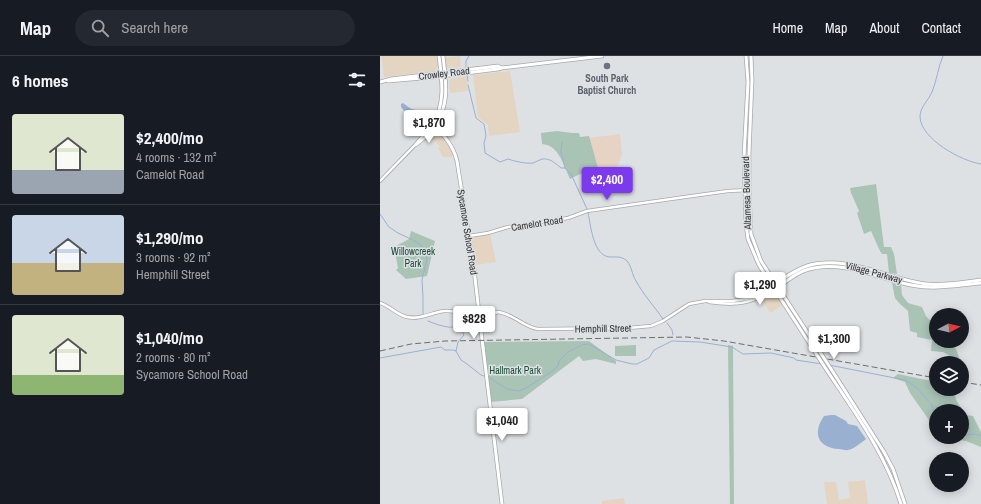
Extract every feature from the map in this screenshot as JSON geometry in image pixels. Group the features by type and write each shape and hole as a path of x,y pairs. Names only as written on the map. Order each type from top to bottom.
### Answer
{"main road":[{"path":"433,127 442,113 446,95 439,56"},
{"path":"443,56 442,67 434,75 444,84"},
{"name":"Crowley Road","path":"380,82 409,77 498,69 602,56"},
{"name":"Altamesa Boulevard","path":"746,56 750,72 750,128 746,224 748,239 757,262 773,288 822,355 884,452 893,470 905,504"},
{"name":"Altamesa Boulevard","path":"751,56 745,128 749,221 753,240 761,261 782,293 817,355 878,450 889,470 901,504"},
{"path":"433,127 440,108 444,84 452,73 442,67"},
{"name":"Crowley Road","path":"388,80 396,81 434,75"},
{"path":"396,81 409,77"},
{"path":"442,98 444,105"},
{"path":"440,108 444,105"},
{"name":"Sycamore School Road","path":"433,127 450,143 457,161 469,236 502,504"},
{"path":"745,128 750,128"},
{"name":"Village Parkway","path":"773,288 798,270 824,263 838,263 904,280 931,285 981,280"},
{"name":"Village Parkway","path":"777,285 784,283 809,267 830,266 843,267 905,284 928,288 941,288 981,283"},
{"path":"768,280 768,291 778,294"},
{"path":"782,293 781,287 784,283"}],"street":[{"path":"380,181 433,127"},
{"name":"Camelot Road","path":"469,236 488,233 508,227 568,218 587,211 644,202 747,190"},
{"name":"Hemphill Street","path":"380,303 390,307 400,315 412,318 421,318 438,312 452,311 468,317 500,312 512,316 531,328 538,329 643,328 663,321 689,304 704,301 746,300 773,288"}],"shaded area":[{"path":"381,56 436,56 438,66 435,71 384,77"},
{"path":"460,56 461,67 446,67 444,58"},
{"path":"510,71 520,132 489,136 488,125 478,117 473,75"},
{"path":"466,76 468,91 450,93 450,79"},
{"path":"445,110 451,111 455,137 449,138 437,126"},
{"path":"433,131 445,140 454,155 451,157 443,157 438,148 440,146 428,136"},
{"path":"620,134 622,154 615,173 607,171 599,172 589,138"},
{"path":"490,234 496,262 475,265 471,238"},
{"path":"772,294 776,295 783,305 770,313 762,300"},
{"path":"865,480 868,504 827,504 824,482 836,482 839,500 850,498 848,482"},
{"path":"624,498 625,504 602,504 602,501"}],"green space":[{"path":"557,131 579,133 580,137 589,136 598,168 585,175 584,172 570,179 557,152 548,145 542,144 541,133"},
{"path":"876,184 884,247 891,247 894,254 897,274 889,273 887,254 882,254 871,231 864,234 857,213 859,211 851,193 850,188"},
{"name":"Willowcreek Park","path":"411,231 435,241 427,276 406,279 396,270 398,268 394,247 409,239"},
{"path":"892,283 901,285 902,295 908,303 922,307 929,319 929,339 917,337 917,333 910,331 908,311 895,298"},
{"name":"Hallmark Park","path":"589,341 616,361 616,364 596,359 583,361 579,356 522,399 491,402 484,342"},
{"path":"636,345 636,356 615,356 615,346"},
{"path":"728,345 733,346 734,504 730,504"},
{"path":"931,348 955,348 958,356 950,356 943,352 931,351"},
{"path":"898,374 929,381 929,396 955,396 959,404 929,404 929,420 910,393 905,382 893,378"},
{"path":"969,415 973,416 981,432 981,447 969,442"}],"water":[{"path":"403,103 411,109 425,112 426,118 422,124 418,125 414,122 401,107 401,104"},
{"path":"835,415 846,421 848,424 857,426 866,439 855,447 847,450 826,446 819,438 818,428 824,416"}],"waterway":[{"path":"466,67 466,61 469,56"},
{"path":"943,56 932,92 920,113 922,125 934,141 943,148 953,154 981,164"},
{"path":"467,75 468,81"},
{"path":"468,85 476,118 484,124 486,136 484,143 485,153 500,162 508,159 533,163 542,159 548,159 561,168 565,168 571,174 587,209"},
{"path":"562,142 561,152 565,168"},
{"path":"588,213 594,240 600,252 604,255 625,259 627,261 639,286 663,319"},
{"path":"380,214 389,227 415,241 426,251 427,259 422,280 423,314"},
{"path":"428,321 443,326 461,328 464,335 458,342 456,351"},
{"path":"667,323 672,330 673,335"},
{"path":"380,358 441,347 445,350 456,351 461,360 481,375 490,378 507,389 519,391 551,372 558,366 559,361 568,352 582,345 589,344 616,360 632,364 637,364 649,358 654,350 672,341 700,342 732,347 743,354 771,353 794,358 796,360 822,364"},
{"path":"829,365 905,380 917,388 931,404"},
{"path":"969,435 974,434 981,436"}],"railway":[{"path":"380,351 411,344 445,341 687,337 724,341 929,377"},
{"path":"969,383 981,385"}],"place":[{"name":"South Park Baptist Church","path":"607,66"}]}
